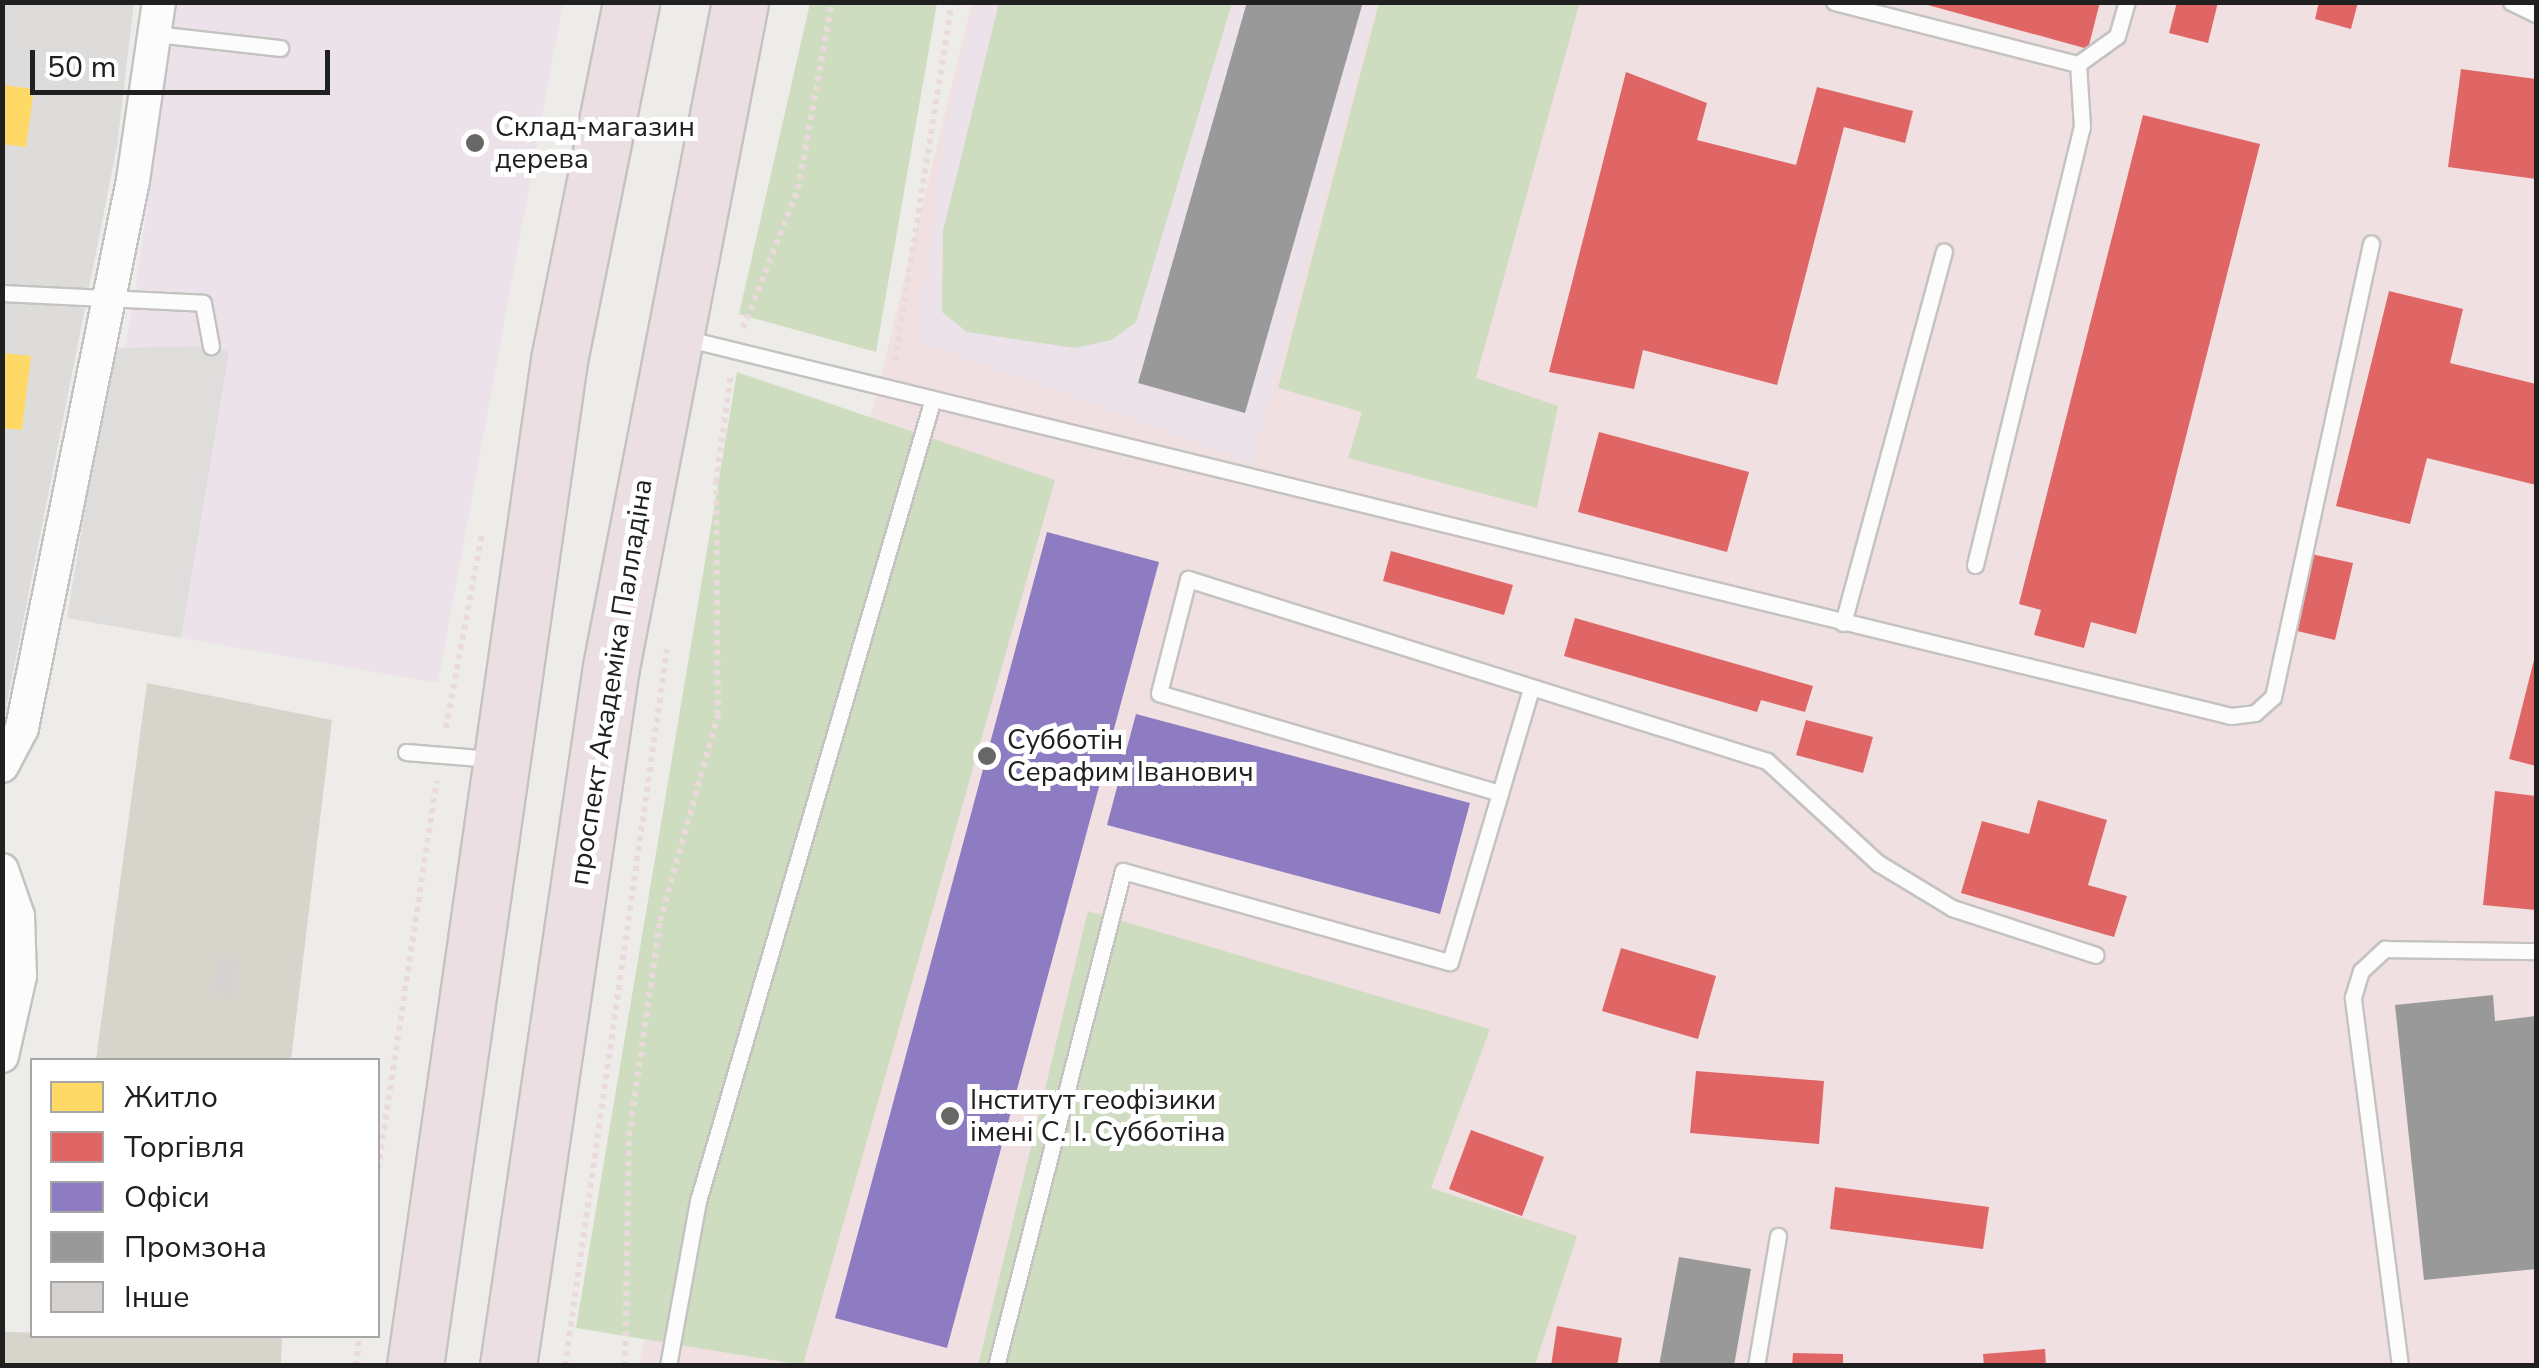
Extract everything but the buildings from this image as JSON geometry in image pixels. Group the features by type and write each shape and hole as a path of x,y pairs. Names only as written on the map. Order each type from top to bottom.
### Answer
{"highway":[{"path":"415,1366 558,360 631,2"},
{"name":"проспект Академіка Палладіна","path":"508,1366 670,335 740,2"}],"street":[{"path":"2,766 22,728 107,298 157,18"},
{"path":"2,870 18,916 20,976 2,1056"}],"lane":[{"path":"1834,2 2078,64 2118,36 2127,2"},
{"path":"2511,2 2536,14"},
{"path":"157,18 280,48"},
{"path":"1974,565 2082,126 2078,64"},
{"path":"670,335 2231,716 2255,713 2272,697 2371,243"},
{"path":"1843,623 1944,252"},
{"path":"2,293 203,303 211,346"},
{"path":"668,1366 698,1201 932,402"},
{"path":"1500,794 1160,693 1188,579 1767,761 1878,864 1952,908 2096,955"},
{"path":"996,1366 1123,872 1450,962 1531,688"},
{"path":"406,752 501,761"},
{"path":"2400,1366 2354,997 2362,971 2385,950 2536,951"},
{"path":"1756,1366 1778,1236"}],"path":[{"path":"741,333 798,188 832,2"},
{"path":"891,392 952,2"},
{"path":"625,1366 629,1136 660,922 718,715 716,482 731,370"},
{"path":"564,1366 668,639"},
{"path":"356,1366 359,1338"}],"shaded area":[{"path":"3,3 134,3 117,146 3,723"},
{"path":"176,3 563,3 438,683 67,618 133,308"},
{"path":"972,3 2536,3 2536,1365 639,1366"},
{"path":"975,3 1376,3 1252,463 917,340 943,141"},
{"path":"211,346 229,352 181,638 67,618 112,348"},
{"path":"147,683 332,720 291,1058 96,1058"},
{"path":"2,1332 30,1332 30,1338 282,1338 281,1365 3,1365"}],"green space":[{"path":"810,3 937,3 876,352 739,314"},
{"path":"999,3 1232,3 1136,322 1112,340 1075,348 967,332 942,312 943,231"},
{"path":"1379,3 1579,5 1476,378 1558,406 1537,508 1348,458 1362,412 1278,388"},
{"path":"737,372 1055,480 803,1365 576,1328"},
{"path":"1088,911 1490,1029 1431,1188 1577,1236 1535,1365 978,1366"}],"place":[{"name":"Склад-магазин дерева","path":"475,143"},
{"name":"Субботін Серафим Іванович","path":"987,756"},
{"name":"Інститут геофізики імені С. І. Субботіна","path":"950,1116"}]}
